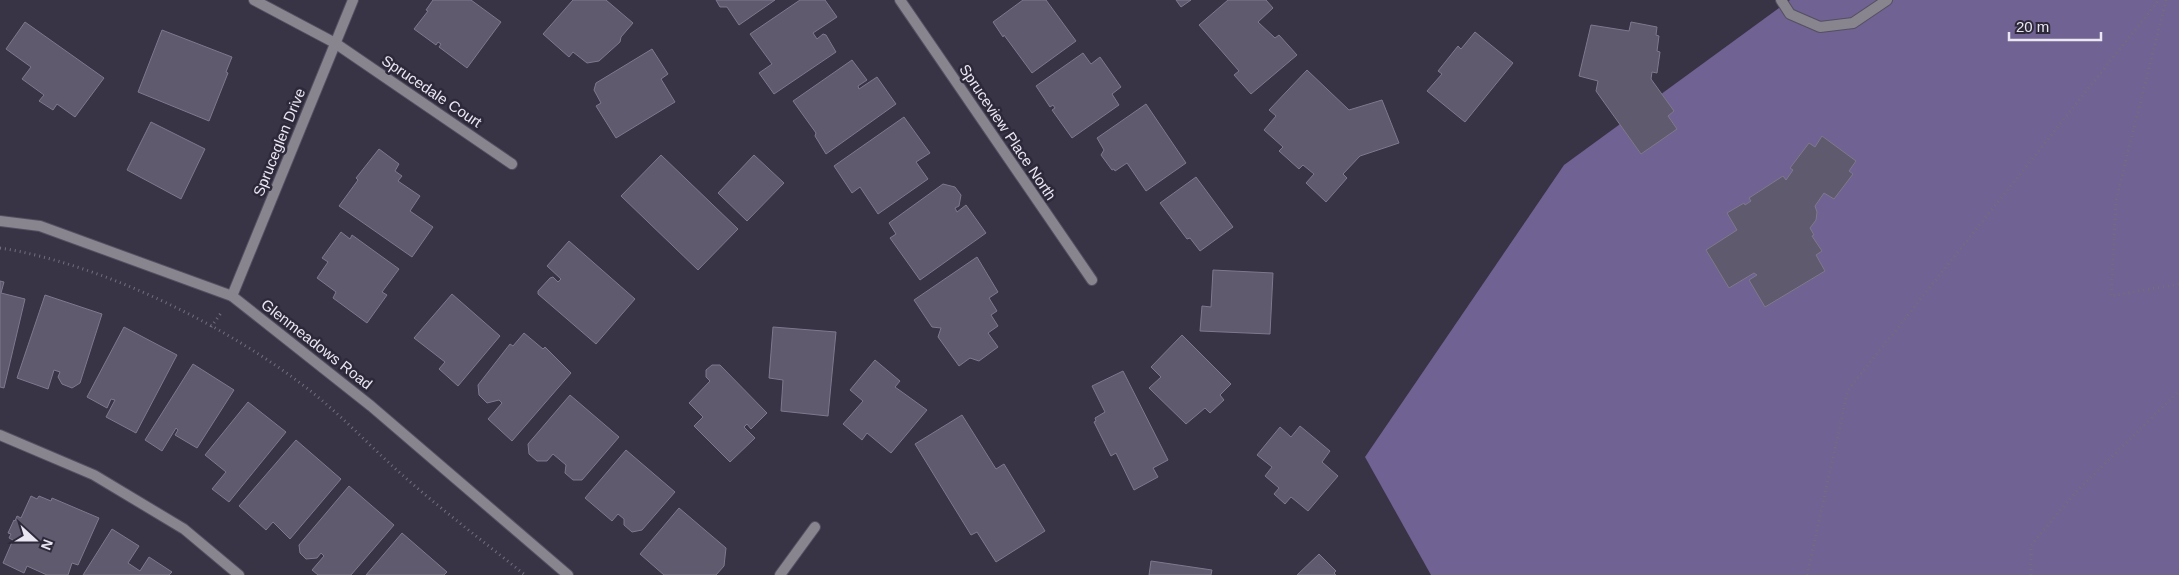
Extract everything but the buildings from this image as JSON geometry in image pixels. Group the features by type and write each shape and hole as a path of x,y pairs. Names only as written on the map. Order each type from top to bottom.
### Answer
{"street":[{"name":"Sprucedale Court","path":"254,0 335,43 512,164"},
{"name":"Spruceglen Drive","path":"232,296 353,0"},
{"name":"Spruceview Place North","path":"900,0 1092,280"},
{"path":"1780,0 1790,14 1820,27 1853,23 1888,0"},
{"name":"Glenmeadows Road","path":"0,221 40,226 232,296 372,406 568,575"},
{"path":"0,435 94,475 184,529 239,575"},
{"path":"780,575 815,527"}],"path":[{"path":"1807,575 1848,390 2159,0"},
{"path":"2166,0 2116,200 2111,296 2179,284"},
{"path":"0,248 71,265 135,288 174,306 262,358 311,392 357,430 399,472 525,575"},
{"path":"2031,575 2031,545 2075,492 2179,391"}],"shaded area":[{"path":"1790,0 2179,0 2179,575 1431,575 1365,457 1564,165"}]}
